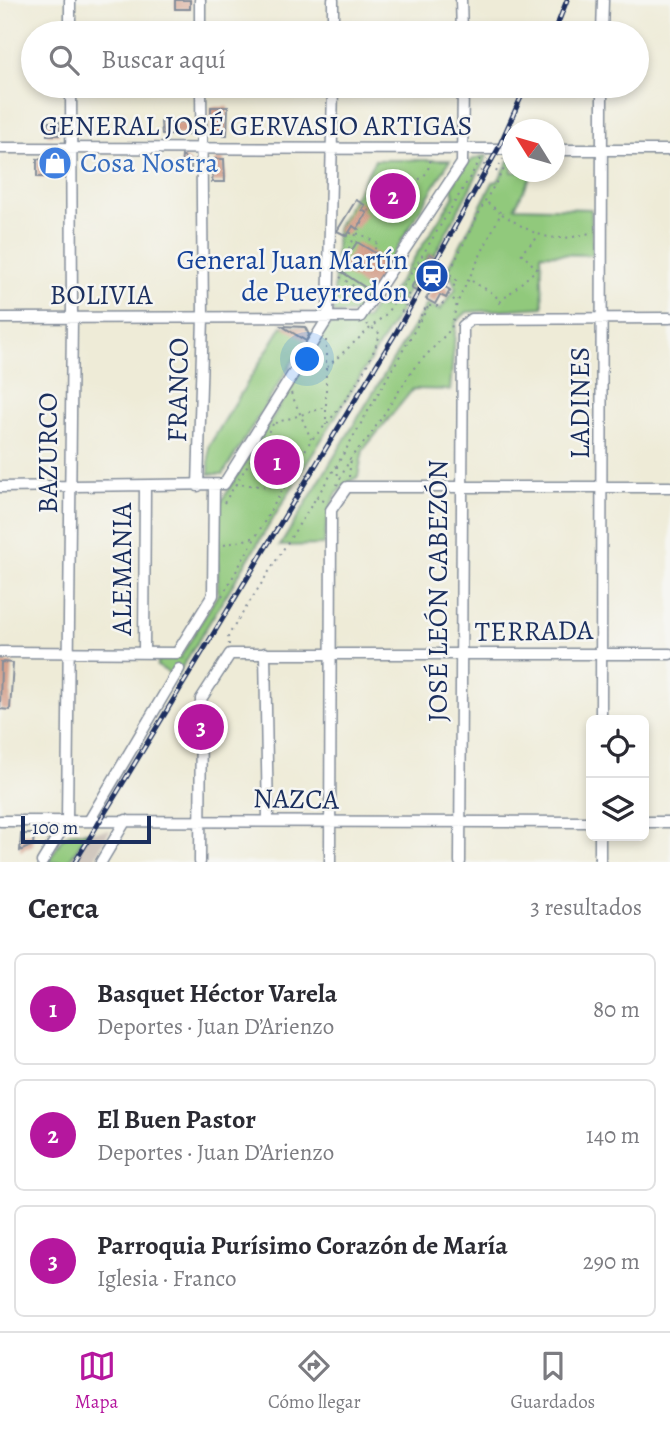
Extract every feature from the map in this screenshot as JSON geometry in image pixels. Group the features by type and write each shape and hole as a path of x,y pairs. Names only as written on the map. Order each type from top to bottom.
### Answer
{"street":[{"path":"70,0 70,21"},
{"path":"200,0 200,21"},
{"path":"333,0 333,21"},
{"path":"461,0 462,21"},
{"path":"602,21 603,0"},
{"name":"BAZURCO","path":"67,821 72,317 71,98"},
{"name":"FRANCO","path":"198,486 203,317 201,98"},
{"path":"0,487 214,486 232,482 328,318 332,272 333,98"},
{"path":"374,299 462,163 463,98"},
{"name":"LADINES","path":"601,715 602,98"},
{"name":"GENERAL JOSÉ GERVASIO ARTIGAS","path":"0,148 502,150"},
{"path":"565,150 670,150"},
{"name":"BOLIVIA","path":"0,318 360,317 374,299"},
{"path":"502,320 670,318"},
{"name":"JOSÉ LEÓN CABEZÓN","path":"460,862 463,326 467,322 502,320"},
{"path":"330,862 331,510 343,484 670,487"},
{"name":"ALEMANIA","path":"144,653 145,486"},
{"path":"0,652 177,653 213,595 214,486"},
{"path":"200,862 201,699 230,653"},
{"name":"TERRADA","path":"230,653 670,654"},
{"path":"265,653 268,820"},
{"path":"89,821 179,669"},
{"path":"101,862 126,820"},
{"name":"NAZCA","path":"0,821 586,822"},
{"path":"41,862 67,821"},
{"path":"649,822 670,822"},
{"path":"600,841 600,862"}],"path":[{"path":"374,299 332,272 354,242 354,236 372,204 381,177 390,172 409,181 418,179 429,166 432,149"},
{"path":"477,178 489,149"},
{"path":"327,367 387,313 489,149"},
{"path":"496,172 502,164"},
{"path":"428,307 441,306 457,281 449,272 502,168"},
{"path":"485,201 538,237 568,239 602,229"},
{"path":"336,491 343,484 351,457 369,437 414,368 451,329 457,303 471,280 501,213"},
{"path":"350,233 354,236"},
{"path":"354,236 361,234 378,244 374,250 397,264"},
{"path":"500,302 537,269 522,253 538,237"},
{"path":"471,280 488,288 500,302 502,320"},
{"path":"401,291 411,296 401,313"},
{"path":"449,294 457,303"},
{"path":"417,323 428,307"},
{"path":"230,653 228,636 337,465 428,307"},
{"path":"220,600 221,583 229,584 311,440 326,426 374,352 380,334 367,323"},
{"path":"319,349 326,338 326,426"},
{"path":"379,381 383,384"},
{"path":"285,404 291,393 311,440"},
{"path":"274,424 327,406"},
{"path":"220,509 232,482 279,414"},
{"path":"343,484 351,457"},
{"path":"337,465 343,484"},
{"path":"232,482 285,488"},
{"path":"315,496 326,502 331,510"},
{"path":"220,546 258,536"}],"shaded area":[{"path":"110,830 93,862 68,862 88,832"}],"green space":[{"path":"487,156 434,256 429,254 399,307 401,310 176,677 157,666 158,660 180,658 218,594 218,507 327,328 335,321 366,319 377,303 382,308 454,196 452,187 462,171 474,159"},
{"path":"375,160 450,160 358,313 333,314 337,228"},
{"path":"502,174 502,182 528,182 515,207 591,209 593,255 541,254 543,307 467,312 456,322 450,390 413,389 363,450 358,477 341,489 331,505 324,545 280,546 427,304 440,310 456,288 448,269 493,182 498,181"},
{"path":"282,326 305,327 309,335 223,474 209,474 209,446"},
{"path":"72,832 88,832 68,862 48,862 62,839"}],"building":[{"path":"175,0 190,0 190,9 175,9"},
{"path":"211,107 228,107 227,135 214,135 211,132"},
{"path":"48,122 59,122 59,135 47,135"},
{"path":"161,122 190,122 190,135 162,135"},
{"path":"182,156 191,162 191,168 181,168"},
{"path":"37,159 59,162 59,177 37,177"},
{"path":"215,159 224,159 225,182 212,182"},
{"path":"356,200 365,205 362,210 367,213 357,229 353,226 347,236 337,231"},
{"path":"357,242 390,262 372,292 339,270"},
{"path":"430,254 435,257 416,291 411,288"},
{"path":"442,273 450,278 445,287 450,290 446,298 440,295 435,304 426,299"},
{"path":"282,326 305,327 309,335 306,341"},
{"path":"1,662 13,663 10,710 0,709"},
{"path":"21,834 34,834 33,845 20,851"}],"railway":[{"path":"559,21 567,0"},
{"path":"75,862 397,331 498,149 521,98"}],"place":[{"name":"Cosa Nostra","path":"55,163"},
{"name":"El Buen Pastor","path":"393,196"},
{"name":"General Juan Martín de Pueyrredón","path":"432,276"},
{"name":"Basquet Héctor Varela","path":"277,462"},
{"name":"Parroquia Purísimo Corazón de María","path":"201,727"}]}
